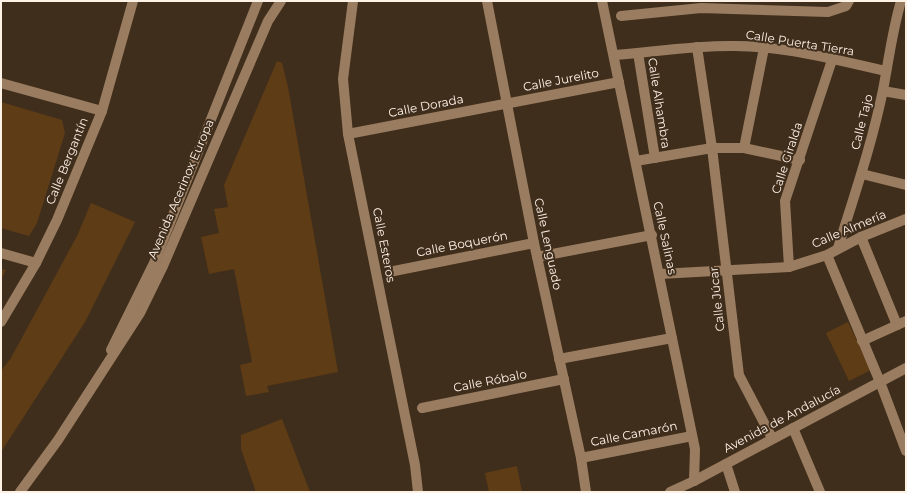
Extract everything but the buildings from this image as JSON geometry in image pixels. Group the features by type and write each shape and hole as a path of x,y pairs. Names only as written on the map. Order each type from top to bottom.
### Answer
{"street":[{"name":"Calle Bergantín","path":"1,322 36,263 58,220 102,111 133,1"},
{"name":"Avenida Acerinox Europa","path":"95,382 154,263 258,1"},
{"name":"Avenida Acerinox Europa","path":"20,492 58,440 140,314 163,266 268,21 281,1"},
{"name":"Calle Esteros","path":"353,1 343,78 348,134 415,465 418,492"},
{"name":"Calle Lenguado","path":"487,1 534,243 581,458 586,492"},
{"name":"Calle Salinas","path":"602,1 652,235 696,456 694,481"},
{"name":"Calle Tajo","path":"838,248 862,174 883,91 892,30 901,1"},
{"path":"621,16 701,8 828,12 848,4"},
{"name":"Calle Puerta Tierra","path":"614,55 697,47 731,46 764,48 886,71"},
{"name":"Calle Júcar","path":"697,47 712,148 739,375 772,438"},
{"path":"744,148 764,48"},
{"name":"Calle Alhambra","path":"638,53 655,158"},
{"name":"Calle Giralda","path":"789,267 785,201 800,160 832,60"},
{"name":"Calle Jurelito","path":"508,104 619,82"},
{"path":"1,83 102,111"},
{"path":"883,91 906,95"},
{"name":"Calle Dorada","path":"348,134 508,104"},
{"path":"636,161 712,148 744,148 800,160"},
{"path":"862,174 906,185"},
{"name":"Calle Almería","path":"660,274 789,267 827,255 861,237 906,219"},
{"path":"537,257 652,235"},
{"path":"861,237 902,323 862,341"},
{"name":"Calle Boquerón","path":"394,271 534,243"},
{"path":"1,253 36,263"},
{"path":"827,255 880,382 906,451"},
{"path":"559,359 672,338"},
{"name":"Avenida de Andalucía","path":"670,492 694,481 772,438 906,368"},
{"name":"Calle Róbalo","path":"422,408 564,379"},
{"path":"793,428 820,492"},
{"name":"Calle Camarón","path":"581,458 692,436"},
{"path":"726,464 735,492"}]}
